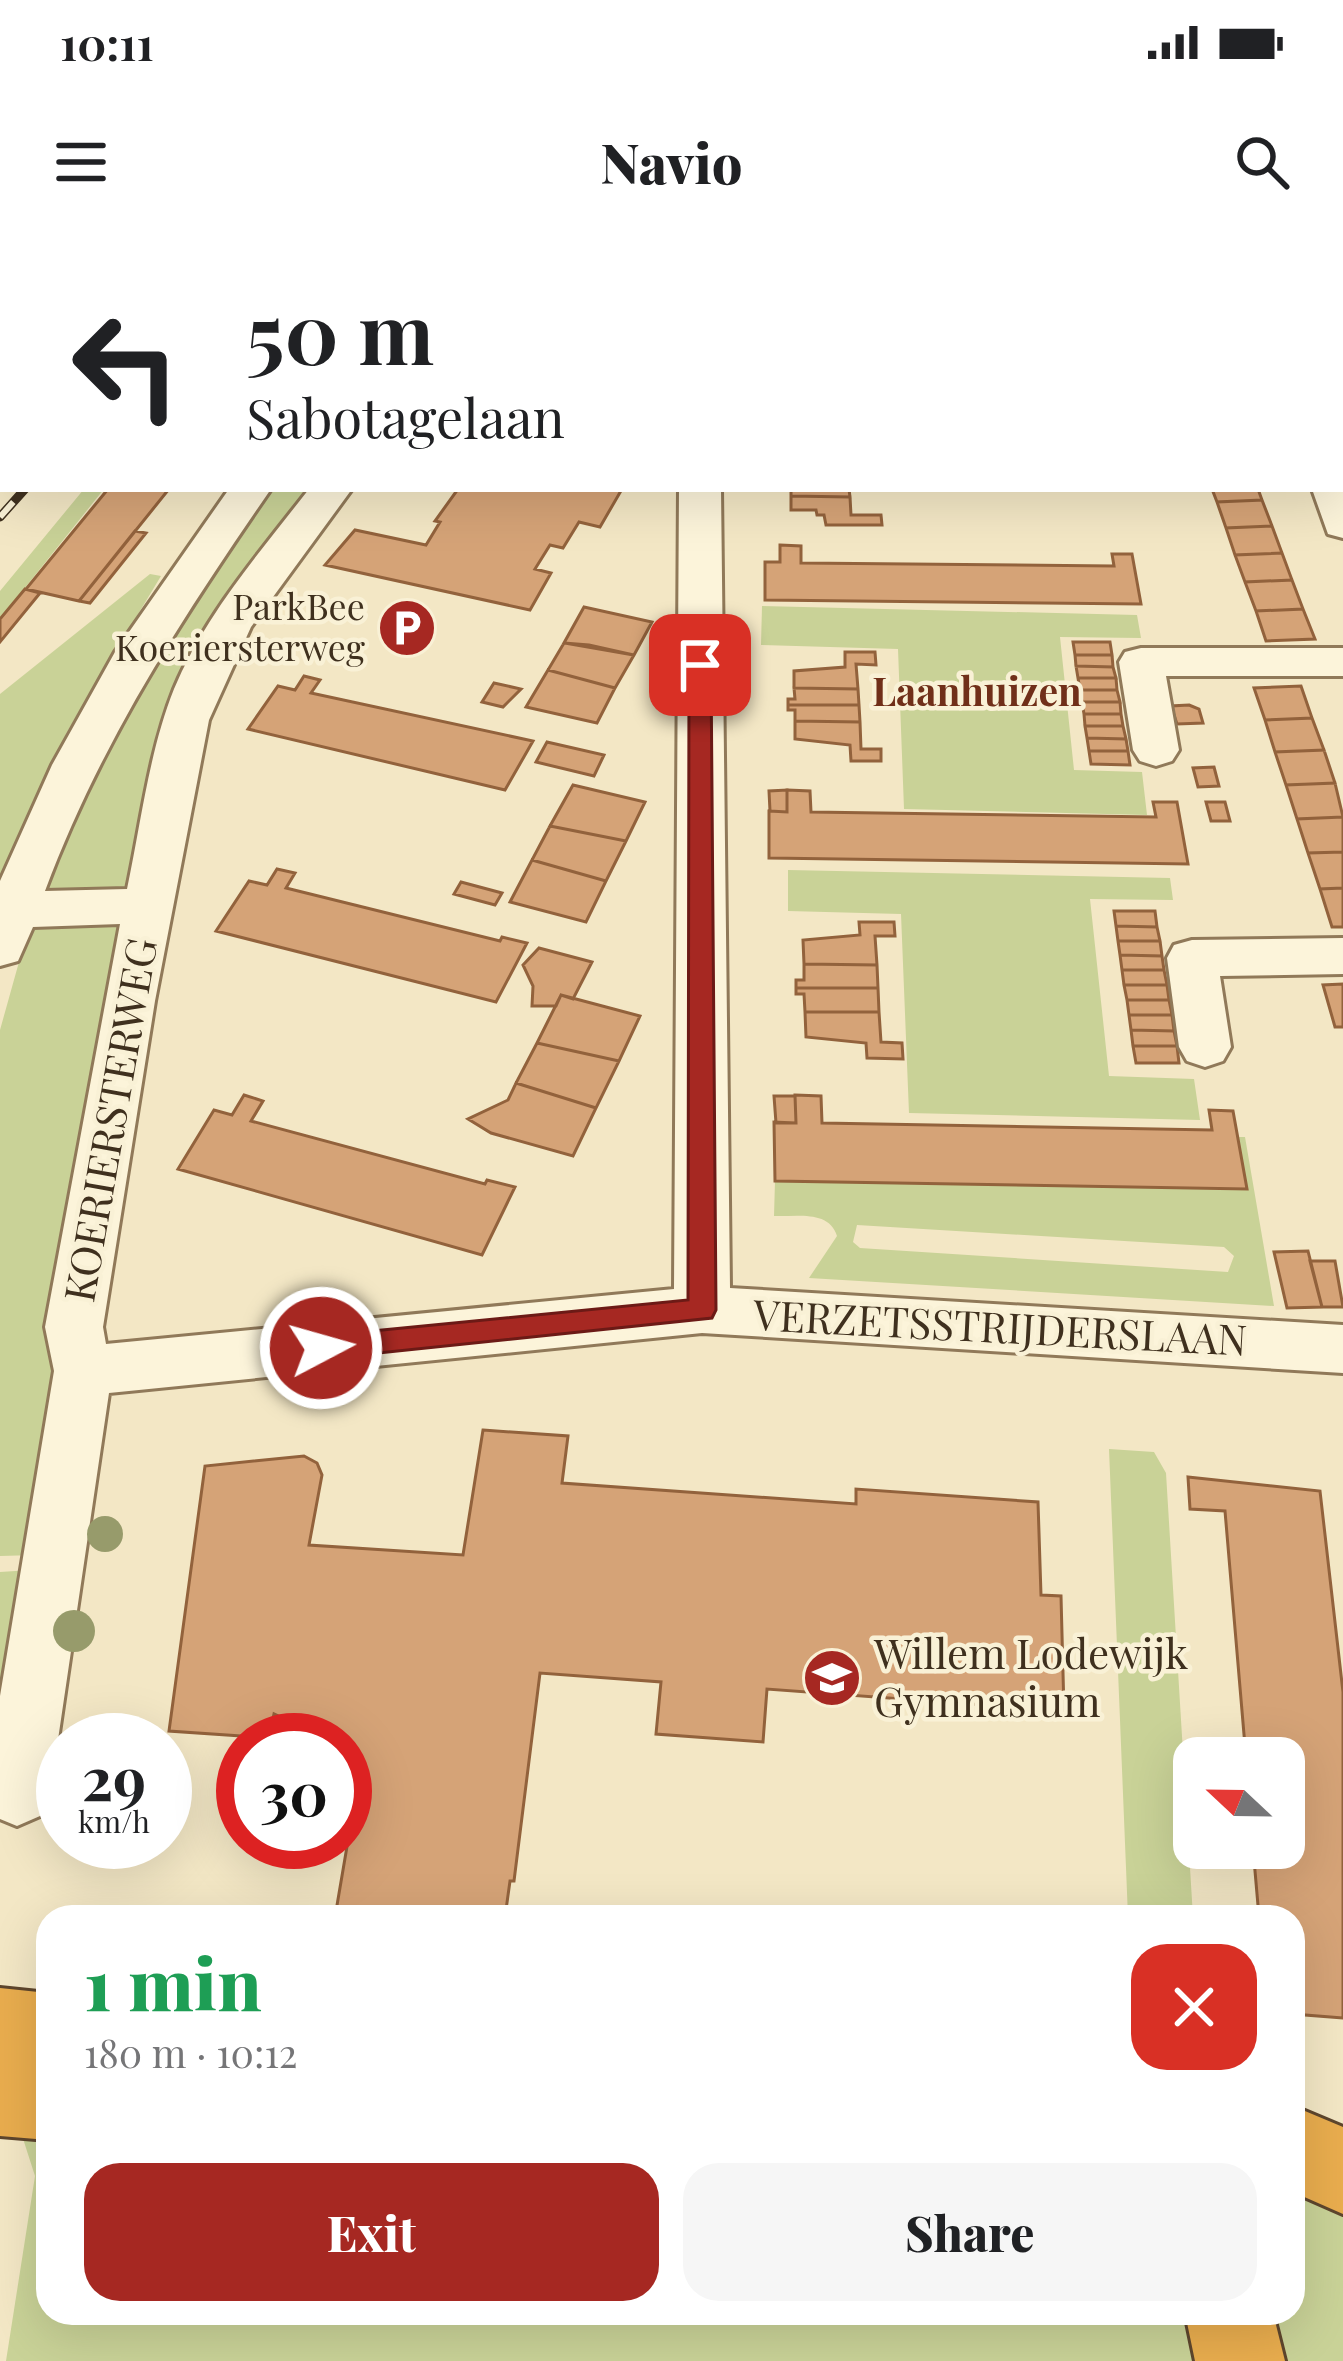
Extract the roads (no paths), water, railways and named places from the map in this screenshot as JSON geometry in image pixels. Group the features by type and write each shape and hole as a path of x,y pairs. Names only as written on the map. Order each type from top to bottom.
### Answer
{"highway":[{"path":"0,2029 36,2033"},
{"path":"0,2094 36,2097"},
{"path":"1305,2154 1343,2171"},
{"path":"1232,2325 1240,2361"}],"street":[{"path":"149,906 4,923 106,700 167,602 248,492"},
{"name":"KOERIERSTERWEG","path":"17,1794 83,1371 74,1327 149,906 199,677 220,635 329,492"},
{"path":"700,492 702,1310"},
{"path":"1334,492 1343,525"},
{"path":"1156,750 1141,662 1343,662"},
{"path":"1205,1047 1192,958 1343,956"},
{"name":"VERZETSSTRIJDERSLAAN","path":"83,1371 702,1310 1343,1349"}],"railway":[{"path":"0,517 22,492"}],"place":[{"name":"ParkBee Koeriersterweg","path":"407,628"},
{"name":"Willem Lodewijk Gymnasium","path":"832,1678"}],"district":[{"name":"Laanhuizen","path":"977,692"}]}
